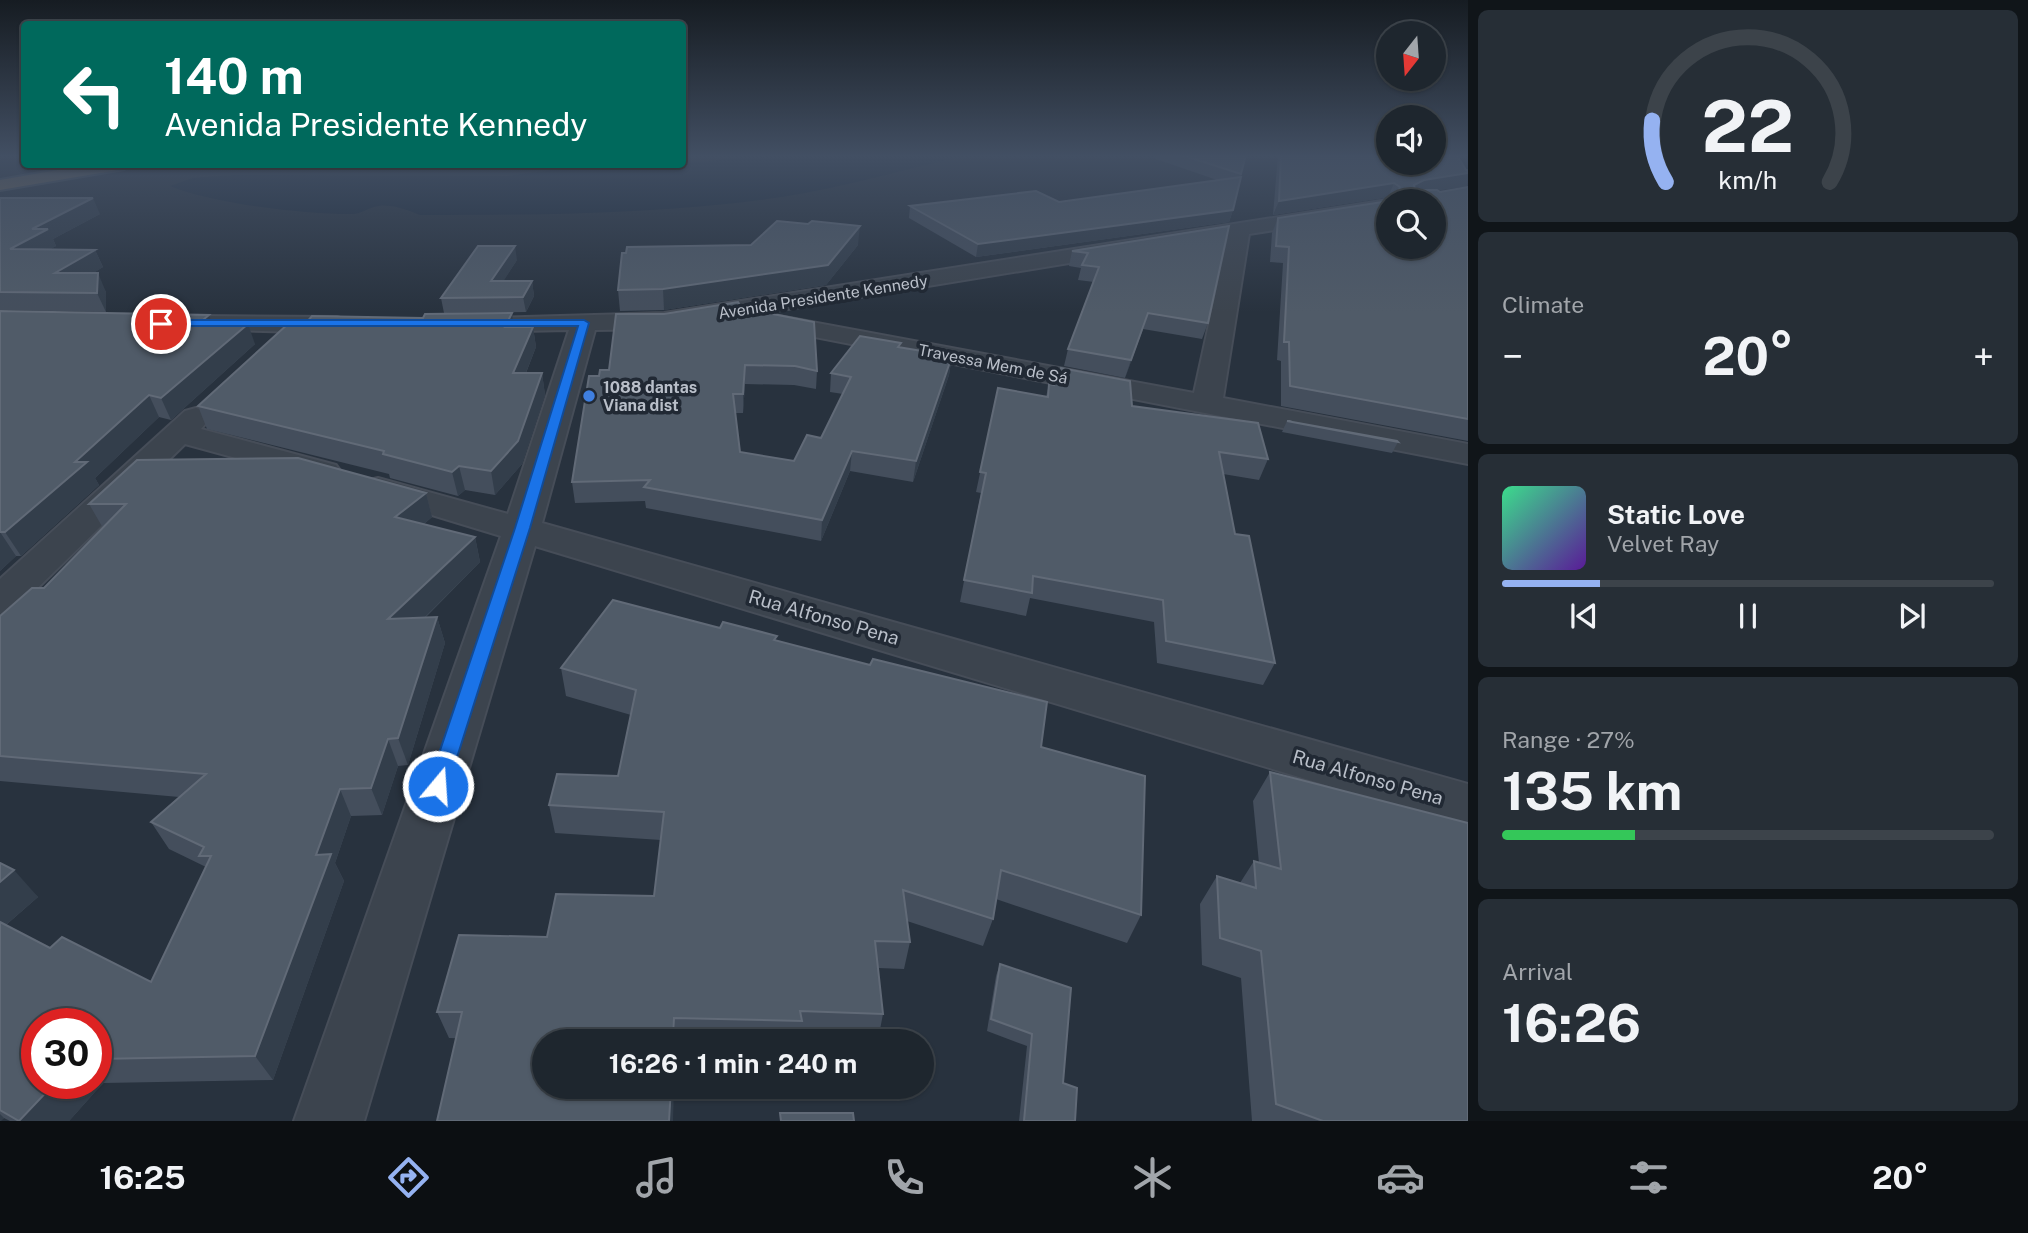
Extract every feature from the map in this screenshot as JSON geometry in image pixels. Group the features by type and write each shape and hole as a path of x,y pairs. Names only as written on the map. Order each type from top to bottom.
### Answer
{"street":[{"name":"Avenida Presidente Kennedy","path":"433,324 664,321 1376,208"},
{"path":"1207,403 1240,230"},
{"name":"Travessa Mem de Sá","path":"725,313 1468,454"},
{"path":"330,1121 522,528 584,323"},
{"path":"174,324 364,325"},
{"path":"266,352 295,325"},
{"path":"0,602 218,397"},
{"name":"Rua Alfonso Pena","path":"179,433 522,528 1468,806"}],"water":[{"path":"263,207 374,207 352,214"},
{"path":"394,207 687,207 509,215 420,215"}],"building":[{"path":"0,207 75,207 32,229 48,229 10,249 95,250 55,273 98,273 97,293 0,292"},
{"path":"912,207 1234,207 1233,210 978,244"},
{"path":"1347,207 1376,207 1376,259 1446,259 1446,207 1468,207 1468,419 1290,386 1289,342 1284,342 1289,247 1276,246 1278,218"},
{"path":"777,221 808,224 812,221 860,226 828,265 663,289 618,290 622,253 626,253 627,247 751,245"},
{"path":"1229,226 1208,323 1148,313 1131,360 1068,349 1099,267 1082,265 1088,253 1072,251"},
{"path":"478,246 515,246 491,281 532,281 523,297 441,298"},
{"path":"738,302 742,308 814,322 817,371 795,366 745,365 743,394 733,394 740,452 794,461 807,435 821,438 851,377 831,373 860,336 901,343 898,347 952,356 916,461 852,451 822,520 644,487 650,480 572,482 589,376 599,376 600,370 609,370 616,314 664,314"},
{"path":"0,311 209,315 198,324 248,324 161,398 149,395 75,462 87,462 5,532 0,532"},
{"path":"512,313 505,327 533,327 513,373 542,373 518,441 491,471 459,466 452,472 383,454 384,451 198,406 289,323 306,323 312,316 423,318 425,314"},
{"path":"1061,368 1130,381 1132,406 1258,423 1268,459 1219,452 1235,534 1249,536 1275,663 1166,641 1163,600 1033,576 1032,593 964,580 986,473 980,472 998,388 1048,397 1049,384 1054,385"},
{"path":"1287,421 1397,441 1398,442"},
{"path":"298,458 426,493 395,517 475,537 388,619 437,617 398,738 388,739 371,788 340,789 316,855 331,854 255,1056 112,1059 112,1008 21,1008 21,1099 40,1099 19,1121 0,1110 0,922 50,948 62,937 151,982 211,856 199,856 204,847 151,822 206,774 0,756 0,616 32,588 44,588 126,504 89,504 137,460"},
{"path":"613,600 720,628 723,622 777,636 774,640 870,665 873,659 1047,702 1041,747 1145,776 1141,915 1001,870 993,919 903,890 910,942 875,941 883,1014 800,1011 802,1021 674,1018 674,1029 532,1029 532,1099 670,1099 669,1121 437,1121 462,1012 437,1012 459,935 547,937 556,894 654,896 664,812 549,805 557,774 618,776 636,690 561,668"},
{"path":"1270,772 1468,823 1468,1121 1323,1121 1276,1104 1261,951 1220,938 1217,876 1256,888 1254,861 1281,869"},
{"path":"0,863 14,870 0,882"},
{"path":"1000,964 1071,988 1063,1083 1077,1088 1075,1121 1024,1121 1032,1034 991,1019"},
{"path":"780,1113 853,1113 854,1121 781,1121"}],"place":[{"name":"1088 dantas Viana dist","path":"589,396"}],"route":[{"path":"161,324 584,323 522,528 438,786"}]}
